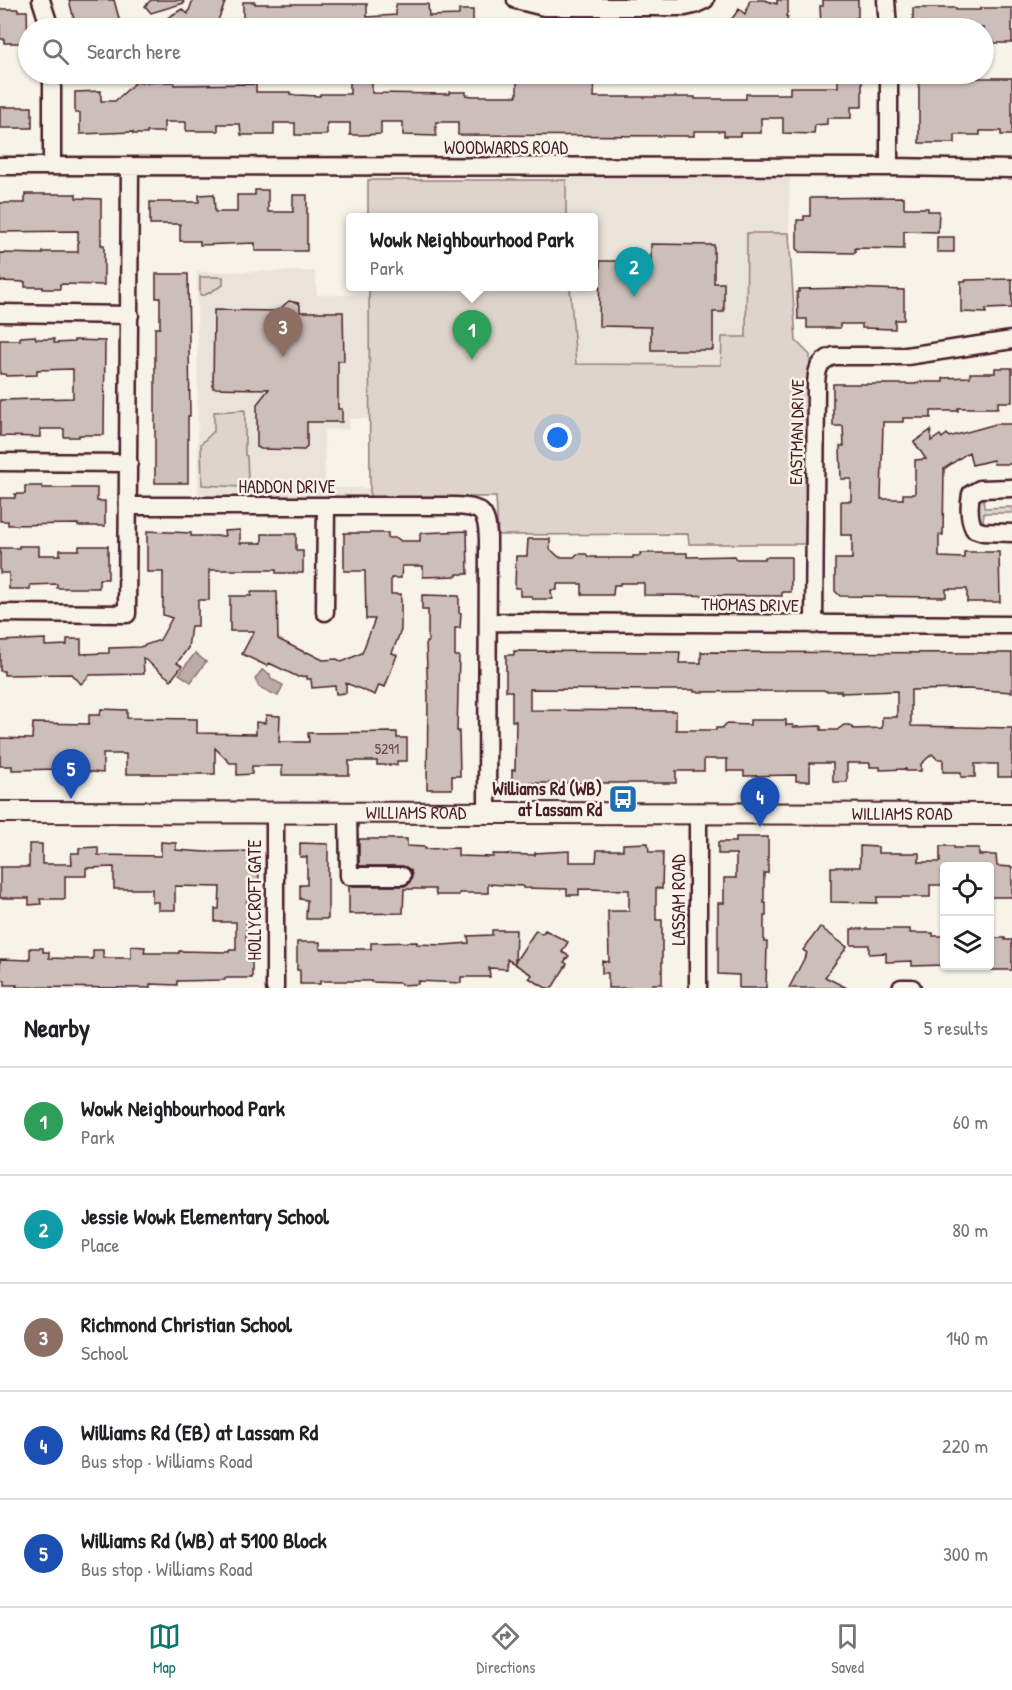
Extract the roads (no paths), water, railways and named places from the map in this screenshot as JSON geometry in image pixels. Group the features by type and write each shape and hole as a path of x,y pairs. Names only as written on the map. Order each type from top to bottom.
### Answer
{"street":[{"path":"41,0 47,18"},
{"path":"516,0 544,7 634,8 685,7 705,0"},
{"path":"886,0 887,18"},
{"path":"52,84 52,166"},
{"path":"889,84 889,167"},
{"name":"WOODWARDS ROAD","path":"0,166 1012,169"},
{"path":"0,613 127,614 130,167"},
{"path":"0,313 130,315"},
{"name":"EASTMAN DRIVE","path":"814,625 818,367 826,358 834,356 907,356 1012,340"},
{"path":"0,462 129,463"},
{"path":"1012,488 974,491 971,494 970,510 972,526 976,531 1012,533"},
{"name":"HADDON DRIVE","path":"128,506 471,506 482,512 488,524 488,813"},
{"path":"325,612 326,506"},
{"name":"THOMAS DRIVE","path":"488,622 1012,625"},
{"name":"WILLIAMS ROAD","path":"0,812 1012,814"},
{"name":"HOLLYCROFT GATE","path":"275,812 275,988"},
{"path":"348,812 349,876 402,876"},
{"name":"LASSAM ROAD","path":"698,812 698,988"},
{"path":"901,988 912,988"}],"place":[{"name":"Jessie Wowk Elementary School","path":"634,297"},
{"name":"Richmond Christian School","path":"283,357"},
{"name":"Wowk Neighbourhood Park","path":"472,360"},
{"name":"Williams Rd (WB) at 5100 Block","path":"71,799"},
{"name":"Williams Rd (WB) at Lassam Rd","path":"623,799"},
{"name":"Williams Rd (EB) at Lassam Rd","path":"760,827"}]}
